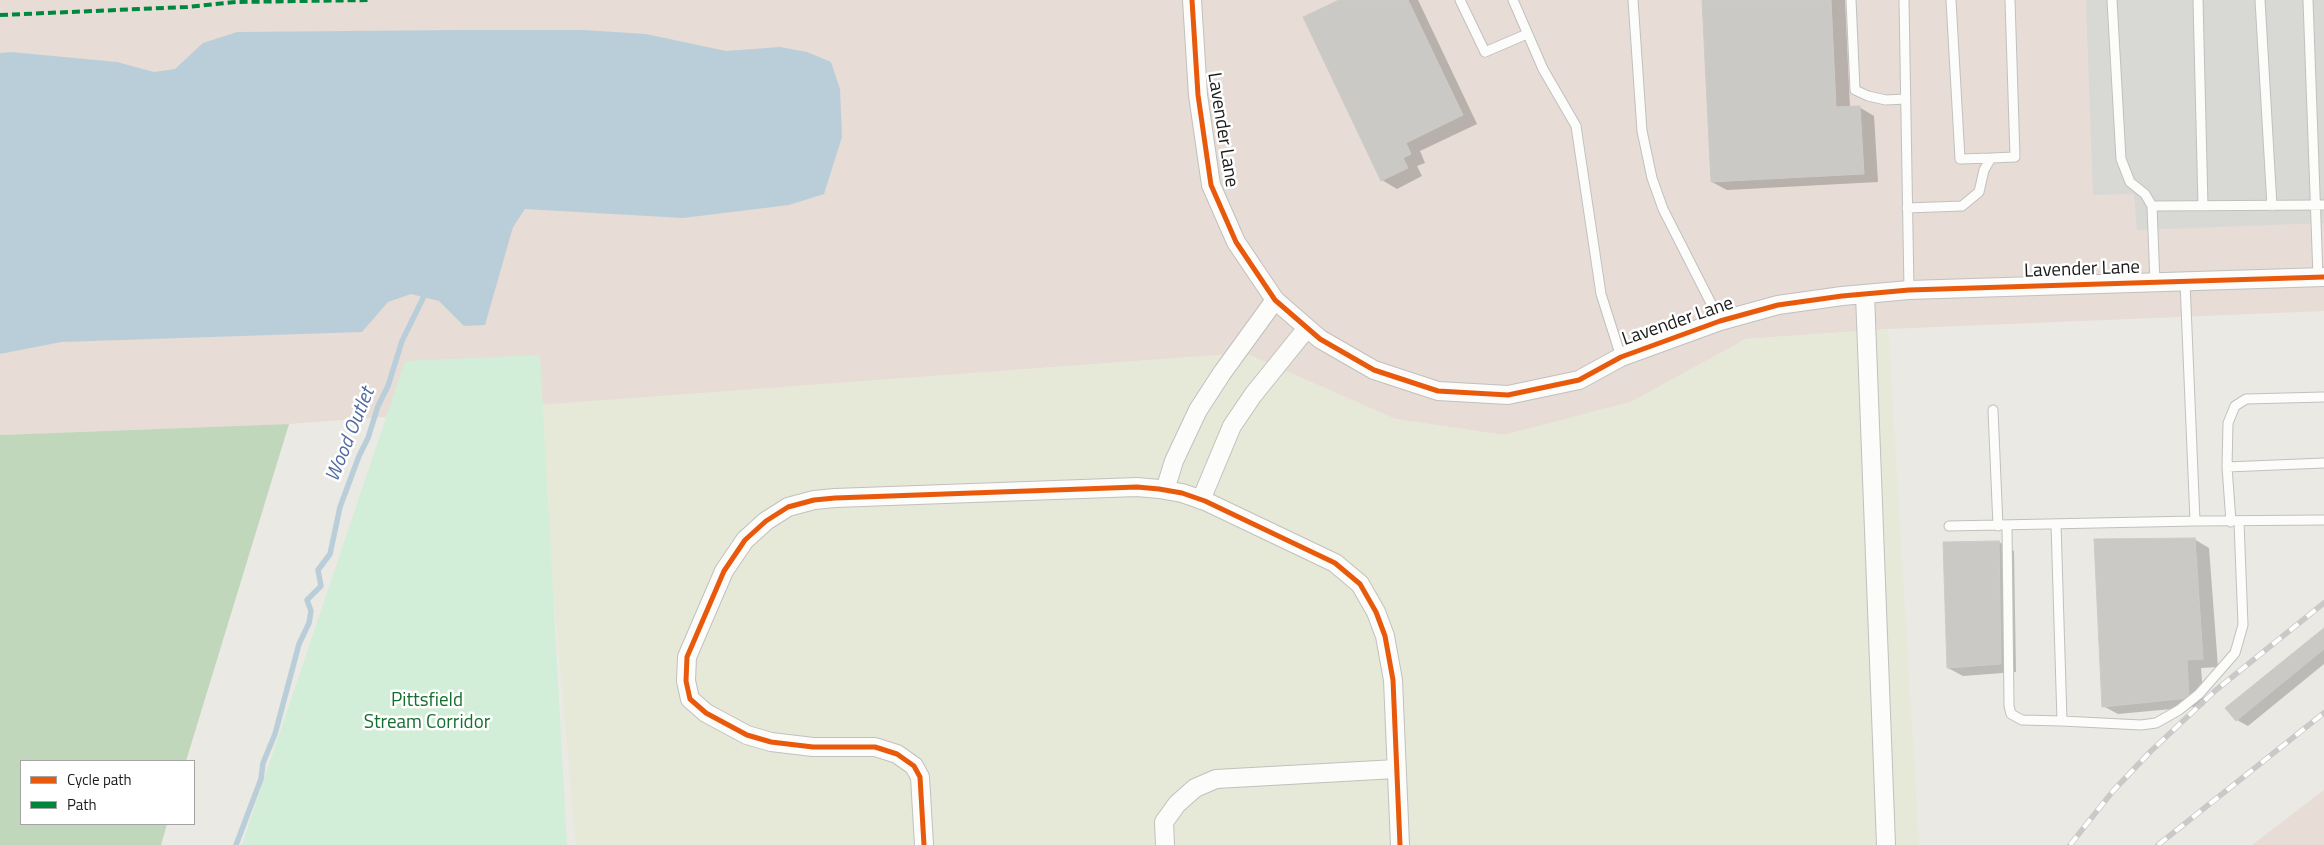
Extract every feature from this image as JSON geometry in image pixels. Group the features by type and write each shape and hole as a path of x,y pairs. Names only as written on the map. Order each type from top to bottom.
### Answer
{"street":[{"name":"Lavender Lane","path":"1192,0 1198,95 1212,185 1236,242 1275,300 1320,339 1374,370 1438,391 1508,395 1579,380 1621,357 1661,341 1720,321 1778,305 1909,290 2321,277"},
{"path":"1865,294 1886,845"},
{"path":"1165,490 1174,461 1198,410 1222,373 1275,300"},
{"path":"1201,500 1232,426 1253,395 1308,328"},
{"path":"924,845 920,778 914,766 897,754 875,747 813,747 771,742 747,735 706,713 690,699 686,681 687,657 724,570 740,548 766,520 788,507 814,500 1137,487 1165,490 1201,500 1335,563 1360,584 1376,612 1386,636 1393,680 1400,845"},
{"path":"1166,845 1164,822 1177,804 1195,788 1216,779 1396,769"}],"lane":[{"path":"1460,0 1485,52 1527,34"},
{"path":"1512,0 1543,69 1576,126 1601,294 1621,357"},
{"path":"1633,0 1642,131 1652,178 1663,209 1720,321"},
{"path":"1851,0 1855,90 1868,96 1886,100 1905,100"},
{"path":"1904,0 1909,290"},
{"path":"1951,0 1960,159 2015,158 2010,0"},
{"path":"2112,0 2121,159 2130,182 2145,194 2152,206 2154,283"},
{"path":"2198,0 2203,206"},
{"path":"2260,0 2272,206"},
{"path":"2308,0 2320,206 2321,277"},
{"path":"1907,208 1962,206 1979,192 1984,170 1991,158"},
{"path":"2152,206 2320,206"},
{"path":"2185,282 2195,521"},
{"path":"1993,410 2002,526 2009,706 2011,714 2022,720 2141,725 2156,723 2179,710 2199,694 2235,653 2243,625 2235,522 2227,467 2228,423 2234,406 2246,399 2324,397"},
{"path":"2227,467 2324,463"},
{"path":"1949,526 2324,520"},
{"path":"2056,524 2062,721"}],"shaded area":[{"path":"0,0 2324,0 2324,311 1888,329 1746,339 1631,402 1504,435 1395,419 1245,353 289,424 0,435"},
{"path":"2086,0 2324,0 2324,223 2137,230 2134,194 2093,195"},
{"path":"2324,790 2324,845 2252,845"}],"green space":[{"path":"1888,329 1919,845 576,845 537,405 1245,353 1395,419 1504,435 1631,402 1746,339"},
{"name":"Pittsfield Stream Corridor","path":"540,355 567,845 242,845 405,361"},
{"path":"289,424 186,760 20,760 20,825 167,825 161,845 0,845 0,435"}],"water":[{"path":"583,30 646,34 726,51 780,47 807,52 831,62 840,89 842,137 824,194 789,205 683,218 525,209 513,227 485,325 464,326 439,301 411,294 388,302 362,332 61,342 0,354 0,53 11,52 117,62 154,72 175,69 203,43 237,32"}],"building":[{"path":"1339,0 1408,0 1463,115 1406,143 1411,154 1403,158 1408,168 1381,181 1303,17"},
{"path":"1702,0 1831,0 1836,107 1860,106 1864,174 1711,182"},
{"path":"2195,538 2203,659 2187,660 2189,698 2102,707 2094,539"},
{"path":"1999,541 2001,664 1947,668 1943,542"},
{"path":"2324,628 2324,649 2236,721 2225,708"}],"waterway":[{"name":"Wood Outlet","path":"236,845 261,779 263,763 275,734 299,644 309,623 311,611 307,600 321,586 318,570 330,554 340,507 359,456 368,438 378,406 388,386 402,341 427,290"}],"railway":[{"path":"2070,845 2113,791 2151,751 2216,690 2324,603"},
{"path":"2158,845 2324,713"}],"marked path":[{"path":"0,15 187,7 236,2 369,0"}],"cycle path":[{"path":"1192,0 1198,95 1211,185 1236,242 1275,300 1320,339 1374,370 1438,391 1508,395 1579,380 1621,357 1720,321 1778,305 1842,296 1909,290 2324,277"},
{"path":"924,845 920,777 914,766 897,754 875,747 813,747 771,742 747,735 706,713 690,699 686,681 687,657 724,571 745,540 766,521 788,507 814,500 835,498 1137,487 1159,489 1182,493 1205,501 1335,563 1360,584 1376,612 1385,636 1393,680 1400,845"}]}
